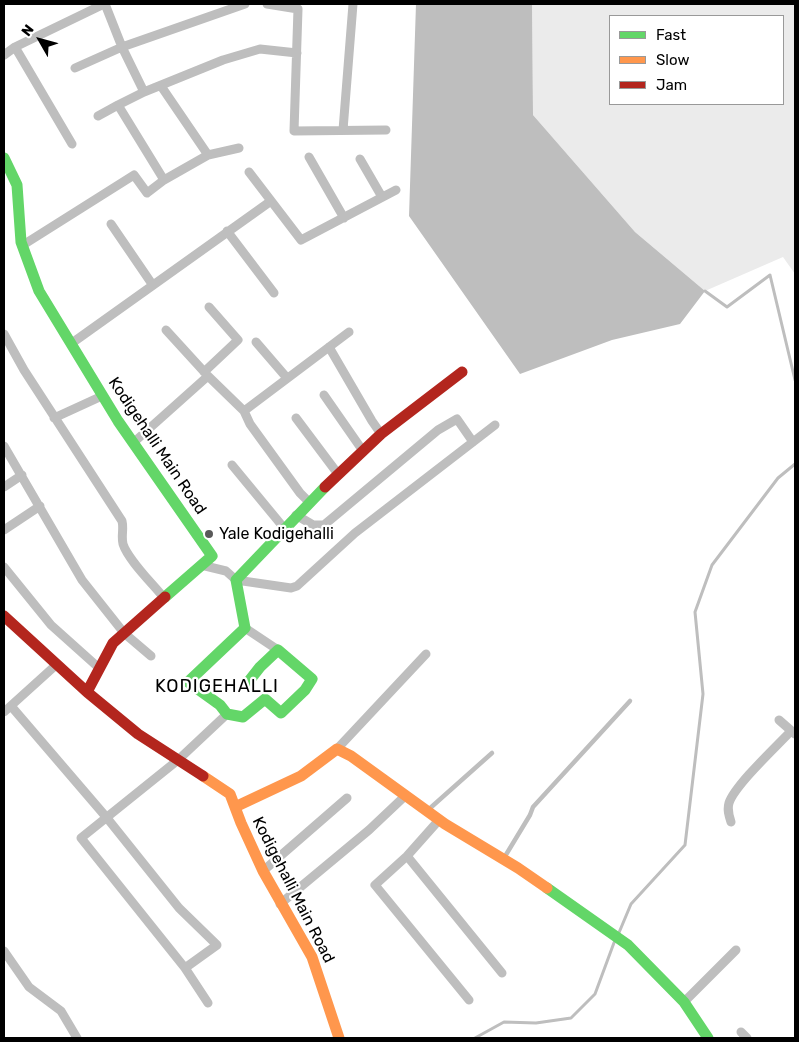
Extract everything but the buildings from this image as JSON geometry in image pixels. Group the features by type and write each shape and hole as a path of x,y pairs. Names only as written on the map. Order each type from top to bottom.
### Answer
{"street":[{"path":"4,55 15,46 105,4 122,47 144,92"},
{"path":"75,68 122,47 245,4"},
{"path":"267,4 298,9 294,131 386,130"},
{"path":"343,130 353,4"},
{"path":"15,46 72,144"},
{"path":"98,116 144,92 223,60 260,49 297,52"},
{"path":"161,86 208,154"},
{"path":"118,105 164,180"},
{"path":"23,246 134,175 147,193 164,180 208,154 239,148"},
{"path":"309,157 344,218"},
{"name":"Kodigehalli Main Road","path":"4,158 17,185 23,246 39,292 72,343 102,396 212,556 202,565"},
{"path":"360,159 382,198"},
{"path":"249,172 301,240 396,190"},
{"path":"72,343 226,231 271,201"},
{"path":"111,224 152,284"},
{"path":"226,231 274,293"},
{"path":"133,443 206,374 238,340 209,307"},
{"path":"166,330 206,374 244,411 250,424 300,493 309,502"},
{"path":"244,411 349,332"},
{"path":"4,334 54,418 122,521 122,541 126,551 164,598"},
{"path":"256,342 287,378"},
{"path":"329,347 381,434"},
{"path":"236,580 296,515 381,434 462,372"},
{"path":"324,395 363,451"},
{"path":"54,418 102,396"},
{"path":"296,418 338,474"},
{"path":"296,515 313,525 324,525 438,430 457,419 473,442"},
{"path":"87,692 113,643 202,565 226,572 236,580 291,588 297,586 355,533 495,425"},
{"path":"4,446 82,580 124,633 151,656"},
{"path":"232,465 284,528"},
{"path":"4,487 22,475"},
{"path":"4,530 40,506"},
{"path":"4,567 51,625 99,668"},
{"path":"236,580 245,628 278,650 312,679 281,713 265,699 243,717 227,714 220,705 188,682 245,628"},
{"name":"Kodigehalli Main Road","path":"4,616 56,665 138,734 230,794 280,904 312,957 339,1038"},
{"path":"249,681 260,667 278,650"},
{"path":"235,807 301,776 336,748 426,654"},
{"path":"56,665 7,709 107,818 179,908 217,945 185,968"},
{"path":"208,1003 185,968 81,838 178,760 227,714"},
{"path":"731,822 728,813 729,804 735,791 793,732 779,720"},
{"path":"336,748 352,756 439,820 503,859 628,945 684,1002 708,1038"},
{"path":"280,904 369,830 405,796"},
{"path":"264,871 347,798"},
{"path":"439,820 407,856 376,885 469,1000"},
{"path":"407,856 502,973"},
{"path":"684,1002 736,950"},
{"path":"4,951 28,987 62,1011 77,1038"}],"lane":[{"path":"503,859 533,807 630,701"},
{"path":"427,811 492,753"}],"shaded area":[{"path":"416,4 532,4 533,115 635,232 705,291 680,324 612,340 520,374 409,216"},
{"path":"532,4 795,4 795,274 783,257 705,291 635,232 533,115"}],"waterway":[{"path":"705,291 727,307 770,275 795,380"},
{"path":"618,935 631,904 685,845 703,694 695,612 712,565 778,478 795,464"},
{"path":"475,1038 504,1022 536,1023 571,1018 595,994 615,940"}],"traffic: fast":[{"path":"4,158 17,185 21,242 39,291 118,421 212,556 165,597"},
{"path":"249,681 260,667 278,650 312,679 305,690 281,713 265,699 243,717 227,714 220,705 188,682 245,628 236,580 325,487"},
{"path":"547,888 628,945 684,1002 708,1038"}],"traffic: slow":[{"path":"235,807 301,776 337,749 351,756 445,824 518,868 547,888"},
{"path":"203,776 230,794 263,871 312,957 339,1038"}],"traffic: jam":[{"path":"325,487 381,434 462,372"},
{"path":"165,597 113,643 87,692 138,734 203,776"},
{"path":"4,616 87,692"}],"place":[{"name":"Yale Kodigehalli","path":"209,534"}],"district":[{"name":"KODIGEHALLI","path":"217,687"}]}
